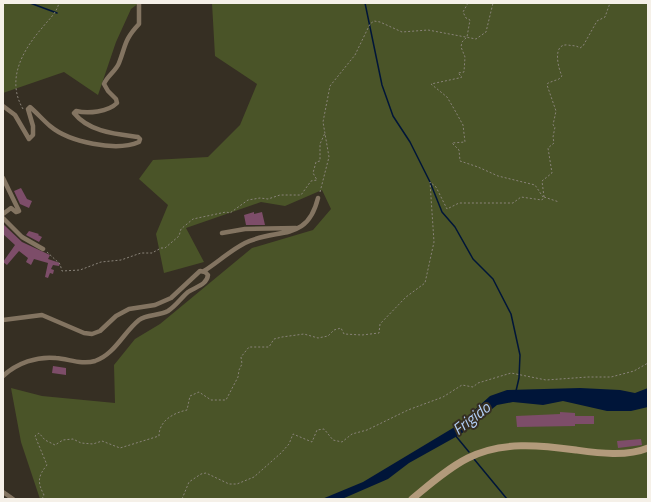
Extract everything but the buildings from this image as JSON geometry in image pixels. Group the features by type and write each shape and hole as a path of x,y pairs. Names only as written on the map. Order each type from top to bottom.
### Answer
{"street":[{"path":"3,106 15,115 30,138 33,135 33,126 28,109 30,107 51,127 71,138 116,146 139,142 140,139 138,137 113,134 96,129 74,113 76,111 86,113 104,109 117,103 116,99 108,91 104,84 119,64 121,52 130,34 139,24 139,3"},
{"path":"3,178 19,211 16,212 11,208 3,214"},
{"path":"3,320 42,315 84,333 92,334 103,329 123,312 129,309 155,305 171,298 195,274 200,271 204,271 244,244 257,238 300,228 311,218 318,198"},
{"path":"3,218 22,238 43,249"},
{"path":"222,233 245,228 300,228"},
{"path":"3,376 12,368 39,358 55,357 86,363 100,359 117,345 139,321 167,311 190,291 203,284 208,277 204,271"},
{"path":"412,499 457,464 469,457 490,450 537,445 593,452 616,453 648,448"},
{"path":"3,492 13,499"}],"path":[{"path":"3,12 4,3"},
{"path":"25,113 16,89 15,75 20,60 33,38 56,13 59,3"},
{"path":"468,3 463,12 466,18 470,20 467,37 462,42 466,68 464,72 458,73 462,77 431,84 447,97 463,125 465,142 452,143 459,150 460,161 498,176 536,185 544,198"},
{"path":"318,198 329,157 325,133 324,111 330,86 355,55 370,24 374,21 380,22 402,32 428,30 476,39 486,32 493,3"},
{"path":"544,198 542,181 552,173 548,148 554,143 553,137 555,127 553,125 553,119 556,111 547,85 548,83 562,76 558,67 559,48 564,45 577,46 580,48 583,46 597,21 605,17 610,3"},
{"path":"43,249 52,255 60,264 62,271 80,270 101,262 121,260 141,254 152,253 164,248 178,236 181,229 193,219 226,212 230,213 248,200 301,195 311,181 317,180 314,173 314,166 316,162 320,162 320,144 325,133"},
{"path":"42,499 44,495 39,486 39,474 47,465 35,436 39,433 45,440 55,444 63,440 73,439 81,443 93,444 102,441 120,448 159,436 159,429 168,418 187,410 190,396 199,392 211,400 226,400 238,377 238,370 242,364 241,357 249,347 268,347 274,339 282,337 304,334 318,338 328,336 334,330 341,328 344,334 362,335 378,333 380,324 406,297 425,283 434,242 430,182 436,187 447,209 459,203 513,203 521,197 542,200 544,198 559,202"},
{"path":"182,499 189,482 201,474 206,473 229,484 238,484 254,478 289,444 293,434 312,442 317,430 324,429 334,440 342,442 352,434 367,430 408,410 443,397 462,385 473,387 478,383 511,373 546,380 611,377 634,371 648,363"}],"green space":[{"path":"3,3 139,3 131,9 116,42 98,95 64,72 3,93"},
{"path":"212,3 648,3 648,499 40,499 21,442 11,388 42,396 115,403 114,365 135,339 160,324 252,248 313,230 331,209 322,190 285,206 261,202 186,228 204,262 164,273 156,234 168,205 139,179 153,160 208,157 240,125 257,84 215,56"}],"water":[{"name":"Frigido","path":"580,388 620,390 635,393 648,388 648,407 631,411 607,411 563,401 543,405 513,402 497,405 461,434 409,463 388,479 342,499 322,499 363,482 458,425 490,396 507,390"}],"waterway":[{"path":"30,3 57,13"},
{"path":"365,3 382,85 393,116 410,142 430,182 442,212 455,227 473,259 493,279 511,314 520,355 519,378 516,391"},
{"name":"Frigido","path":"455,435 469,452"},
{"path":"474,459 507,499"}]}
